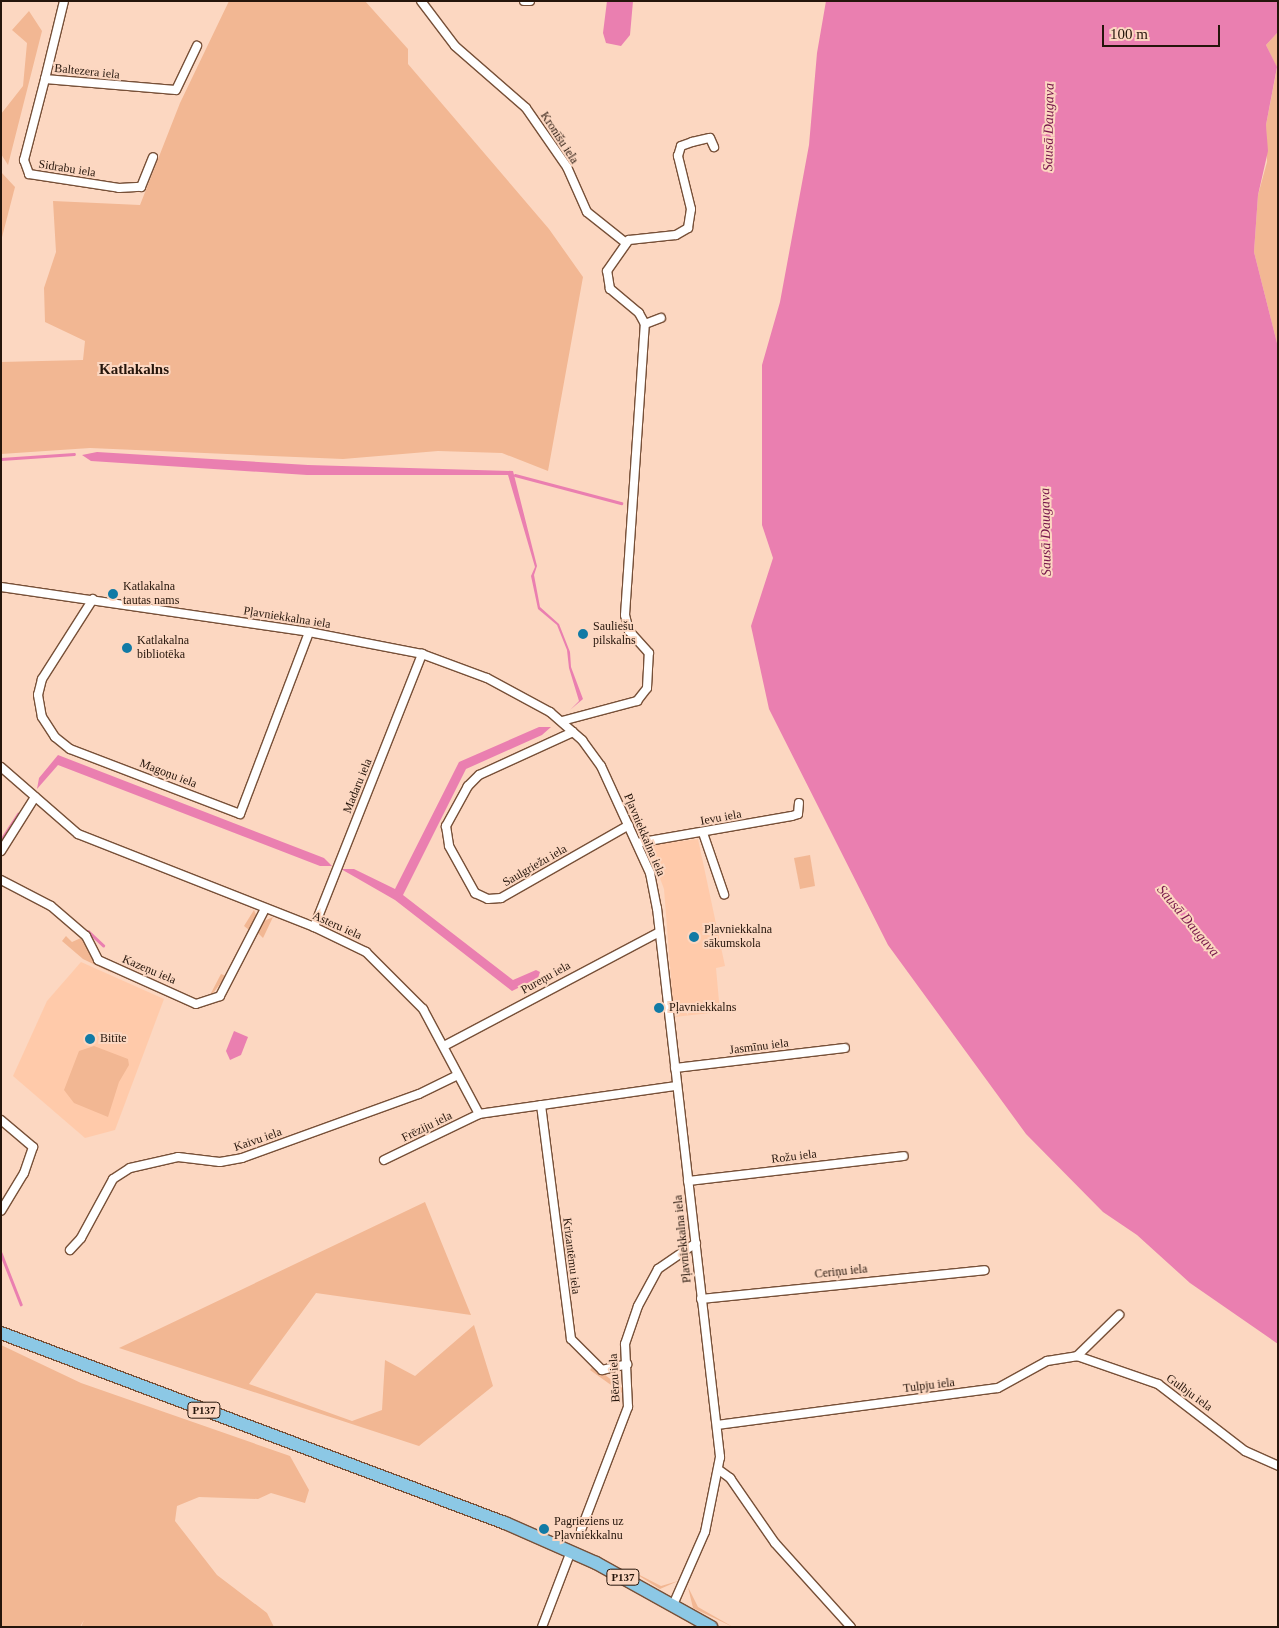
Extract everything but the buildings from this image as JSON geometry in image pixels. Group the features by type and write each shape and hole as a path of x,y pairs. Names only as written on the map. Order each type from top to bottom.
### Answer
{"main road":[{"name":"P137","path":"1,1333 571,1551 711,1627"}],"street":[{"name":"Baltezera iela","path":"64,1 45,79 176,90 198,46"},
{"name":"Kronīšu iela","path":"421,1 455,46 526,108 567,167 587,212 626,243"},
{"path":"524,1 530,1"},
{"name":"Sidrabu iela","path":"45,79 24,160 30,174 119,188 140,187 153,157"},
{"path":"562,721 644,696 649,653 629,631 625,615 645,324 639,313 607,284 607,271 626,243 634,238 676,236 688,228 691,209 678,156 681,146 710,138 714,147"},
{"path":"645,324 661,318"},
{"name":"Pļavniekkalna iela","path":"1,587 309,632 422,654 487,678 562,721 601,766 637,843 652,883 717,1425 719,1470 705,1532 673,1605"},
{"name":"Magoņu iela","path":"93,599 52,661 38,695 42,717 54,737 70,749 240,814 309,632"},
{"name":"Madaru iela","path":"314,927 422,654"},
{"name":"Saulgriežu iela","path":"573,732 479,775 468,786 446,826 449,846 475,892 488,899 501,898 629,825"},
{"name":"Asteru iela","path":"1,767 78,834 314,927 357,946 414,997 444,1046 479,1114"},
{"path":"1,851 35,796"},
{"name":"Ievu iela","path":"637,843 792,816 800,810 799,803"},
{"path":"703,833 724,894"},
{"name":"Kazeņu iela","path":"1,880 58,912 86,936 98,960 196,1004 212,1002 232,976 265,909"},
{"name":"Pureņu iela","path":"444,1046 659,932"},
{"name":"Jasmīnu iela","path":"675,1068 845,1048"},
{"name":"Kaivu iela","path":"70,1250 82,1238 113,1179 130,1168 178,1156 220,1162 242,1158 419,1094 458,1075"},
{"path":"479,1114 676,1086"},
{"name":"Krizantēmu iela","path":"541,1105 571,1339 602,1370 627,1364"},
{"name":"Frēziju iela","path":"384,1160 479,1114"},
{"path":"1,1120 33,1147 24,1173 1,1211"},
{"name":"Rožu iela","path":"688,1181 904,1156"},
{"name":"Bērzu iela","path":"581,1530 628,1407 625,1344 638,1306 658,1269 696,1244"},
{"name":"Ceriņu iela","path":"701,1299 985,1270"},
{"path":"1077,1356 1119,1315"},
{"name":"Tulpju iela","path":"717,1425 998,1388 1047,1361 1077,1356"},
{"name":"Gulbju iela","path":"1077,1356 1158,1384 1245,1451 1278,1466"},
{"path":"719,1470 730,1478 775,1543 851,1627"},
{"path":"542,1627 571,1551"}],"shaded area":[{"path":"229,1 365,1 408,49 408,64 549,229 583,277 548,471 502,453 438,451 343,459 90,448 1,454 1,362 83,360 85,341 45,322 44,288 56,252 53,201 140,205 180,103"},
{"path":"29,11 42,31 8,165 1,154 1,114 23,86 27,43 12,30"},
{"path":"1278,32 1278,347 1254,252 1258,195 1267,162 1266,125 1277,68 1266,45"},
{"path":"1,172 15,187 1,241"},
{"name":"Pļavniekkalna sākumskola","path":"698,839 725,966 716,968 720,1012 674,1017 664,889 649,849 650,845"},
{"path":"810,855 815,886 800,889 794,858"},
{"path":"254,910 257,917 249,930 244,926"},
{"path":"273,917 263,938 258,933 264,921"},
{"path":"66,936 72,942 83,937 95,963 114,974 83,959 62,941"},
{"name":"Bitīte","path":"81,962 164,999 115,1130 85,1138 13,1076 47,1001"},
{"path":"221,974 226,976 211,996 210,995"},
{"path":"94,1046 128,1059 129,1065 119,1082 108,1117 74,1103 64,1090 79,1051"},
{"path":"425,1202 471,1315 316,1293 249,1384 352,1421 382,1410 385,1360 415,1376 474,1325 493,1386 419,1446 119,1348"},
{"path":"1,1345 81,1383 290,1456 309,1490 305,1503 271,1493 258,1499 199,1497 177,1506 175,1521 217,1575 267,1613 274,1627 81,1627 84,1620 80,1627 1,1627"},
{"path":"593,1366 625,1390 625,1395 590,1370"},
{"path":"628,1569 661,1586 678,1581 660,1589"},
{"path":"688,1587 698,1607 733,1627 693,1608"}],"water":[{"path":"607,1 633,1 630,35 621,46 606,43 603,33"},
{"name":"Sausā Daugava","path":"826,1 1278,1 1278,32 1266,45 1277,67 1266,125 1268,151 1258,195 1254,252 1278,347 1278,1344 1190,1283 1137,1235 1103,1212 1026,1134 888,945 769,709 751,626 773,558 762,525 762,365 780,302 809,145 817,53"},
{"path":"97,452 308,465 513,471 537,566 534,575 540,607 559,624 570,652 571,667 583,699 570,710 579,701 569,668 567,650 557,625 538,609 531,576 535,567 508,475 307,475 91,461 82,455"},
{"path":"539,727 551,727 542,735 466,769 403,895 513,980 536,970 540,972 538,978 512,991 395,900 341,869 354,869 395,889 459,762"},
{"path":"58,755 324,858 332,866 320,866 58,765 37,789 39,778"},
{"path":"234,1031 248,1037 241,1055 230,1060 226,1051"}],"waterway":[{"path":"1,459 74,454"},
{"path":"515,475 621,503"},
{"path":"1,840 18,814"},
{"path":"88,931 103,945"},
{"path":"1,1253 21,1304"}],"place":[{"name":"Katlakalna tautas nams","path":"113,594"},
{"name":"Sauliešu pilskalns","path":"583,634"},
{"name":"Katlakalna bibliotēka","path":"127,648"},
{"name":"Pļavniekkalna sākumskola","path":"694,937"},
{"name":"Pļavniekkalns","path":"659,1008"},
{"name":"Bitīte","path":"90,1039"},
{"name":"Pagrieziens uz Pļavniekkalnu","path":"544,1529"}],"district":[{"name":"Katlakalns","path":"134,370"}]}
